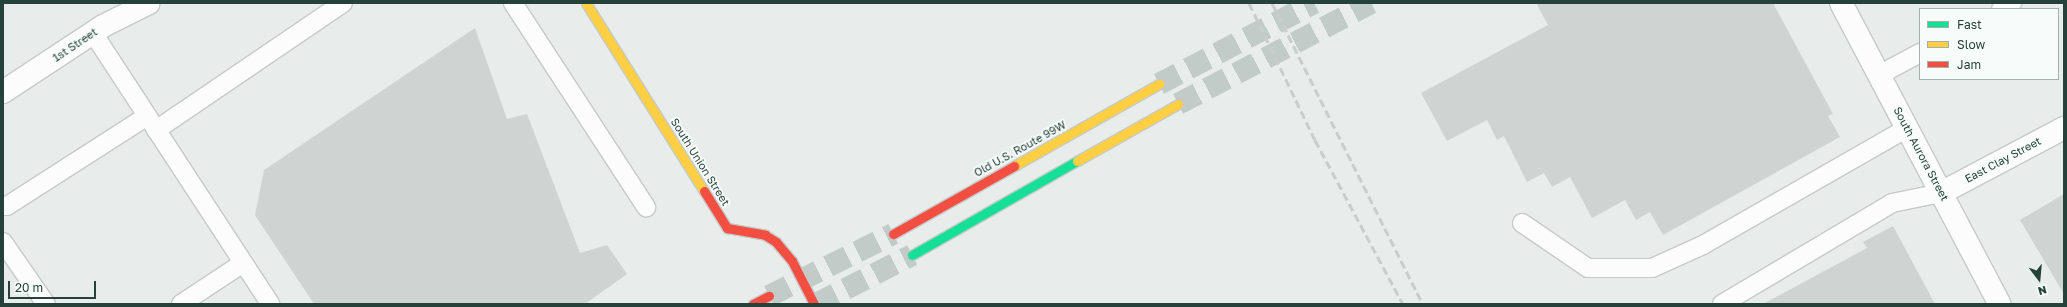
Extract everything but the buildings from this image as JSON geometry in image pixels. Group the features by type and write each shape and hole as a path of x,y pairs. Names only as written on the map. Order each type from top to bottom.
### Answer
{"main road":[{"name":"South Union Street","path":"586,3 727,228 765,235 776,242 792,261 814,304"},
{"name":"Old U.S. Route 99W","path":"893,234 1159,84"},
{"path":"912,255 1178,104"},
{"path":"753,304 769,296"}],"street":[{"name":"1st Street","path":"3,92 93,33 149,3"},
{"name":"South Aurora Street","path":"1841,3 2000,304"},
{"name":"East Clay Street","path":"1941,193 2064,128"}],"lane":[{"path":"3,206 7,206 152,123 342,3"},
{"path":"513,3 646,207"},
{"path":"2003,8 2012,3"},
{"path":"93,33 270,304"},
{"path":"1879,75 1919,53"},
{"path":"1522,223 1588,268 1652,268 1703,246 1907,128"},
{"path":"1722,304 1892,203 1941,193"},
{"path":"3,242 46,304"},
{"path":"181,304 243,263"}],"tunnel":[{"path":"1159,84 1314,3"},
{"path":"1178,104 1371,3"},
{"path":"769,296 893,234"},
{"path":"816,304 912,255"}],"railway":[{"path":"1249,3 1315,140 1403,304"},
{"path":"1272,3 1423,304"}],"traffic: fast":[{"path":"912,255 1077,161"}],"traffic: slow":[{"path":"586,3 704,191"},
{"path":"1014,166 1159,84"},
{"path":"1077,161 1178,104"}],"traffic: jam":[{"path":"893,234 1014,166"},
{"path":"704,191 727,228 765,235 776,242 792,261 814,304"},
{"path":"753,304 769,296"}]}
